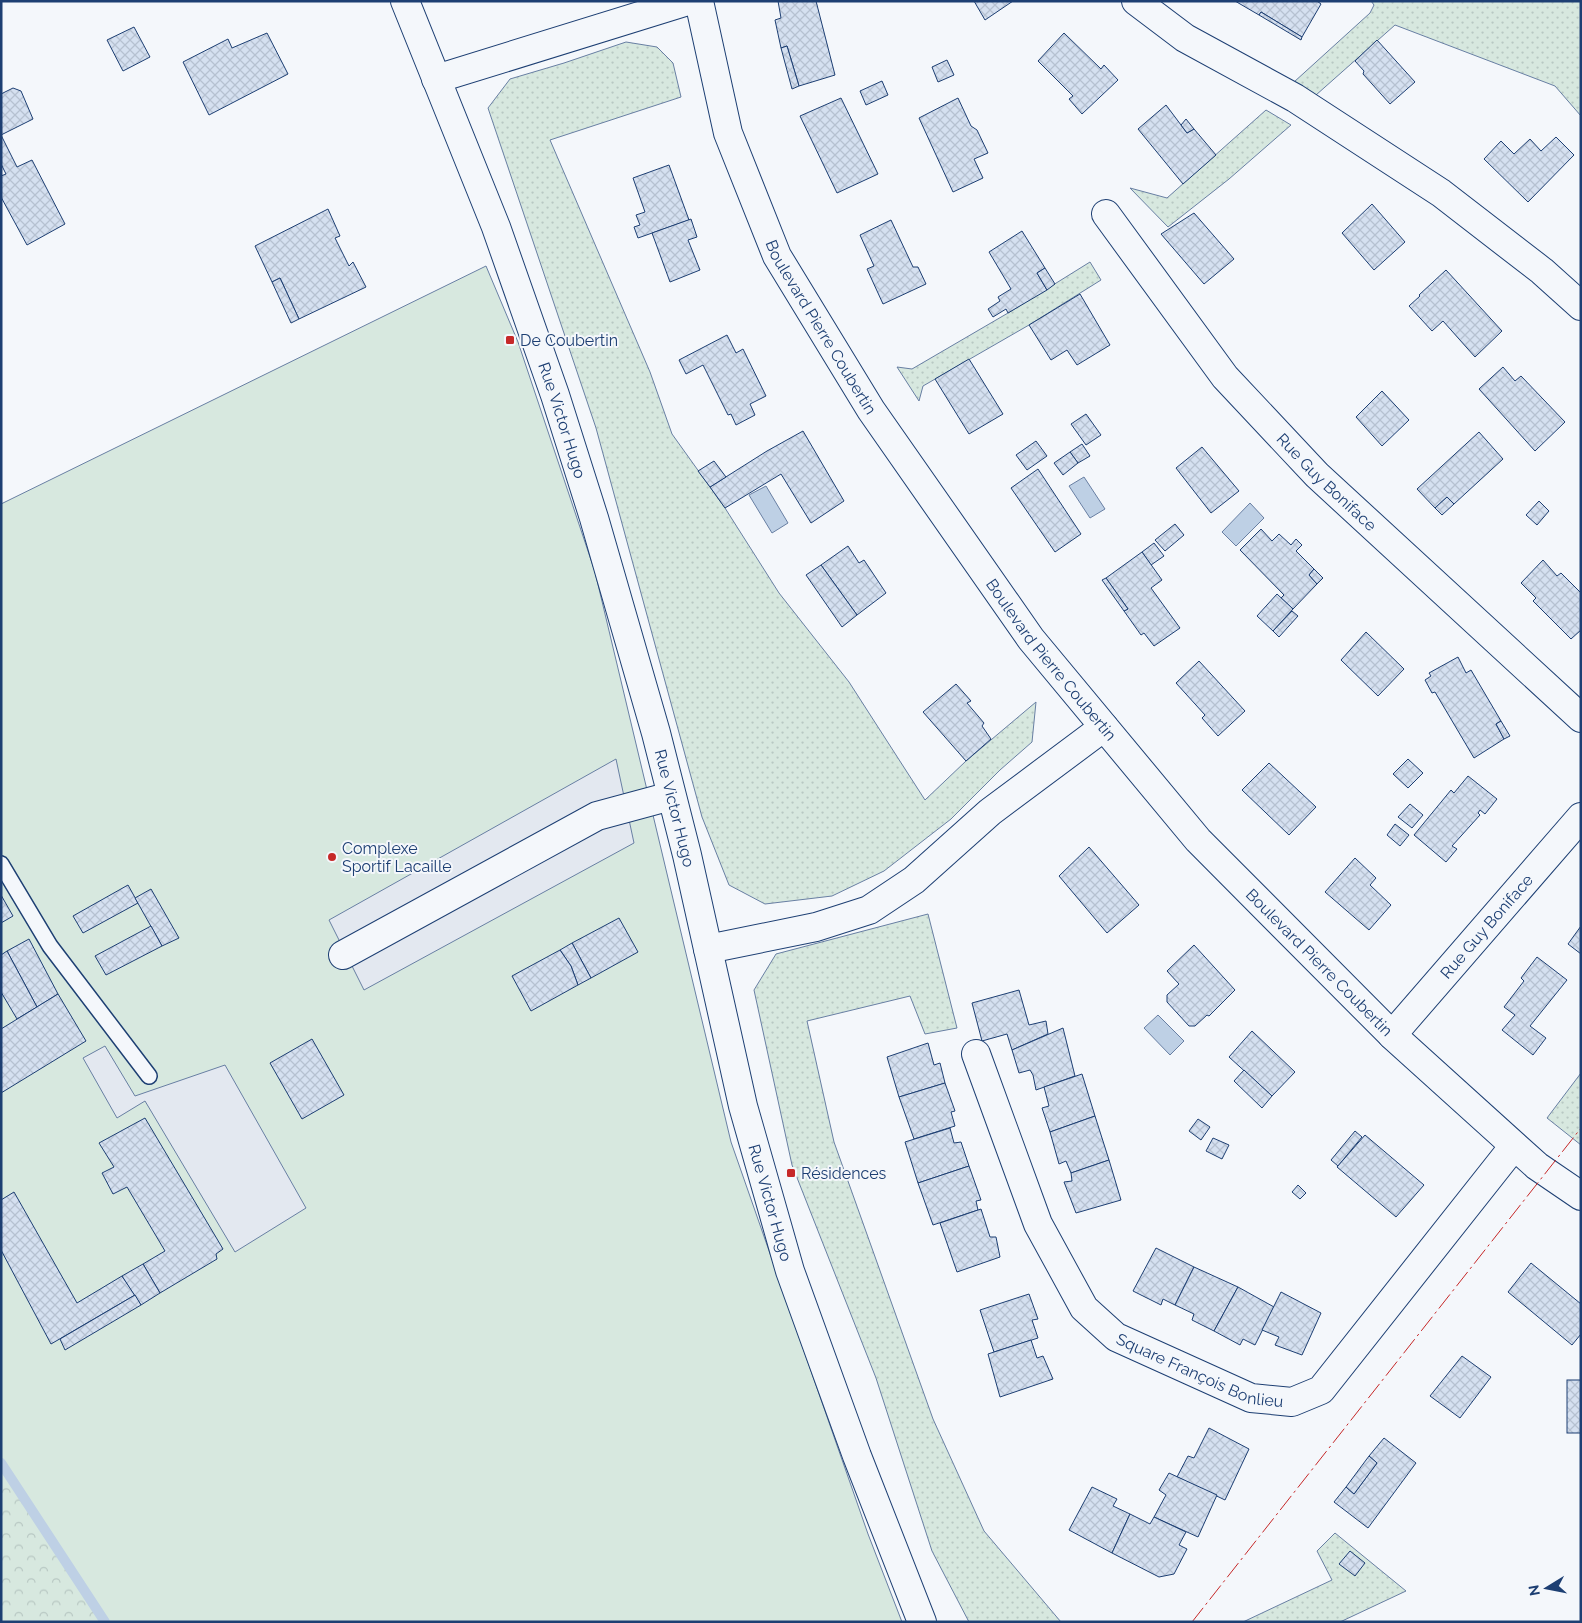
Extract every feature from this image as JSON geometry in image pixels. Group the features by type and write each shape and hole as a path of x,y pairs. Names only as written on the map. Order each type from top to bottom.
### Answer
{"street":[{"name":"Rue Victor Hugo","path":"404,1 496,227 555,395 597,528 656,734 708,949 743,1106 790,1271 857,1456 922,1622"},
{"path":"436,79 688,1"},
{"name":"Boulevard Pierre Coubertin","path":"699,1 728,133 777,256 882,426 1031,639 1198,840 1392,1035 1537,1166 1581,1196"},
{"path":"1136,1 1184,38 1295,98 1441,192 1542,271 1581,306"},
{"name":"Rue Guy Boniface","path":"1106,214 1225,377 1317,475 1581,718"},
{"path":"708,949 816,927 869,910 914,880 990,812 1104,727"},
{"path":"343,955 596,816 671,796"},
{"name":"Rue Guy Boniface","path":"1392,1035 1581,817"},
{"name":"Square François Bonlieu","path":"976,1054 1038,1224 1084,1308 1116,1337 1251,1398 1292,1402 1321,1390 1514,1146"}],"lane":[{"path":"1,864 50,946 149,1076"}],"green space":[{"path":"1371,1 1581,1 1581,116 1555,86 1395,25 1316,95 1294,82 1370,13 1374,5"},
{"path":"626,42 657,47 673,63 681,97 550,140 650,372 672,434 725,508 779,593 849,682 925,800 966,761 1036,702 1032,742 1000,770 951,819 884,871 832,896 765,904 729,885 702,817 596,428 488,108 510,79"},
{"path":"1266,110 1291,125 1229,179 1168,227 1130,188 1167,198"},
{"path":"1090,262 1101,280 1029,325 923,386 919,401 897,367 912,369"},
{"name":"Complexe Sportif Lacaille","path":"486,266 518,342 595,572 731,1142 868,1534 902,1622 107,1622 1,1463 1,504"},
{"path":"928,914 957,1028 925,1034 910,996 807,1021 834,1142 933,1419 984,1531 1061,1622 969,1622 932,1551 876,1378 792,1165 754,990 776,954"},
{"path":"1581,1073 1581,1145 1547,1118"},
{"path":"1,1391 147,1622 1,1622"},
{"path":"1335,1533 1406,1591 1340,1622 1243,1622 1332,1580 1317,1551"}],"shaded area":[{"path":"616,759 634,843 364,990 329,920"},
{"path":"105,1046 135,1096 225,1065 306,1208 235,1252 145,1101 117,1118 83,1058"}],"water":[{"path":"1084,477 1105,509 1090,518 1069,486"},
{"path":"766,486 788,523 772,533 749,495"},
{"path":"1250,503 1264,518 1236,546 1222,532"},
{"path":"1158,1015 1184,1041 1170,1055 1144,1028"}],"building":[{"path":"778,1 816,1 835,75 799,86 787,46 781,48 775,20 781,18"},
{"path":"974,1 1013,1 985,20"},
{"path":"1235,1 1317,1 1321,4 1302,37 1261,12 1259,15"},
{"path":"1261,12 1302,37 1301,40 1259,15"},
{"path":"134,27 150,57 123,71 107,40"},
{"path":"267,33 288,74 209,115 183,62 228,39 232,48"},
{"path":"1064,33 1101,69 1104,65 1118,80 1082,114 1069,99 1073,96 1038,61"},
{"path":"1377,40 1415,82 1390,104 1363,74 1364,71 1355,61"},
{"path":"787,46 799,86 792,89 781,48"},
{"path":"947,60 954,75 938,82 932,67"},
{"path":"882,81 888,95 866,105 860,91"},
{"path":"13,88 21,91 33,119 1,135 1,94"},
{"path":"841,98 878,174 837,193 800,116"},
{"path":"958,98 971,126 977,130 988,153 974,159 983,178 953,192 919,118"},
{"path":"1166,105 1187,133 1194,129 1216,155 1183,184 1138,129"},
{"path":"1186,119 1194,129 1187,133 1181,125"},
{"path":"1,135 17,167 32,160 65,224 27,245 1,197 1,176 6,174 1,164"},
{"path":"1556,137 1574,155 1528,202 1484,159 1501,141 1514,154 1530,139 1541,151"},
{"path":"669,165 689,220 638,238 634,227 640,225 636,215 645,212 633,178"},
{"path":"1372,204 1405,242 1374,270 1342,233"},
{"path":"328,209 340,236 335,238 349,266 353,262 366,287 299,319 280,278 272,282 255,246"},
{"path":"1194,213 1234,259 1204,284 1161,234"},
{"path":"691,219 697,237 688,240 700,270 670,282 652,233"},
{"path":"891,220 913,267 918,267 926,284 883,304 867,269 874,266 860,235"},
{"path":"1022,231 1045,268 1037,273 1047,290 1008,313 1006,309 993,317 988,309 1000,301 998,297 1011,289 989,252"},
{"path":"1045,268 1055,284 1047,290 1037,273"},
{"path":"1446,270 1502,331 1475,357 1443,321 1432,331 1409,306"},
{"path":"280,278 299,319 291,323 272,282"},
{"path":"1080,294 1110,345 1077,365 1067,350 1051,360 1029,325"},
{"path":"727,335 736,353 743,349 766,396 750,404 755,415 736,425 731,414 728,415 703,365 686,374 679,360"},
{"path":"969,359 1003,414 969,434 935,379"},
{"path":"1503,367 1515,381 1521,376 1565,422 1535,451 1479,389"},
{"path":"1382,391 1409,420 1382,446 1356,417"},
{"path":"1086,414 1101,435 1086,445 1071,424"},
{"path":"803,431 844,501 811,523 781,474 725,508 710,487"},
{"path":"1479,432 1503,459 1454,504 1447,497 1435,508 1417,489"},
{"path":"1036,441 1047,456 1027,470 1016,455"},
{"path":"1082,444 1090,456 1078,463 1070,452"},
{"path":"1202,447 1239,491 1211,513 1176,468"},
{"path":"1070,452 1078,463 1063,475 1054,463"},
{"path":"714,461 726,477 710,487 698,471"},
{"path":"1038,469 1081,534 1055,552 1011,488"},
{"path":"1447,497 1454,504 1442,515 1435,508"},
{"path":"1539,501 1549,511 1537,525 1526,515"},
{"path":"1175,524 1184,535 1165,551 1155,540"},
{"path":"1261,529 1272,541 1279,534 1291,545 1296,539 1302,545 1296,551 1314,569 1309,575 1317,584 1293,609 1281,598 1284,595 1240,550"},
{"path":"1154,543 1164,556 1151,565 1142,552"},
{"path":"848,546 859,563 864,560 886,593 857,615 821,565"},
{"path":"1142,552 1162,580 1151,588 1180,628 1154,646 1144,633 1141,635 1124,611 1128,609 1106,578"},
{"path":"1543,560 1557,576 1561,573 1581,593 1581,630 1571,639 1533,601 1536,598 1521,583"},
{"path":"821,565 857,615 842,627 806,575"},
{"path":"1314,569 1323,578 1317,584 1309,575"},
{"path":"1106,578 1128,609 1124,611 1102,580"},
{"path":"1277,594 1293,609 1273,631 1257,616"},
{"path":"1292,611 1298,616 1279,637 1273,631"},
{"path":"1366,632 1404,669 1378,696 1341,660"},
{"path":"1458,657 1466,673 1471,670 1501,721 1496,724 1504,739 1474,758 1435,692 1432,693 1425,680 1431,676 1429,673"},
{"path":"1199,661 1245,711 1218,736 1202,718 1205,715 1176,683"},
{"path":"956,684 971,701 967,703 984,723 982,726 991,739 966,761 923,712"},
{"path":"1501,721 1510,736 1504,739 1496,724"},
{"path":"1408,759 1423,773 1408,788 1393,774"},
{"path":"1269,763 1316,807 1289,835 1242,790"},
{"path":"1468,776 1497,799 1485,814 1480,810 1478,813 1480,815 1452,846 1457,849 1446,862 1414,835 1451,790 1454,793"},
{"path":"1410,804 1423,815 1412,828 1398,817"},
{"path":"1395,824 1409,835 1400,846 1387,835"},
{"path":"1089,847 1139,905 1107,933 1059,876"},
{"path":"1355,858 1376,878 1370,885 1391,905 1369,930 1325,892"},
{"path":"128,885 138,903 83,933 73,916"},
{"path":"151,889 179,938 162,946 135,898"},
{"path":"1,895 13,916 1,923"},
{"path":"619,918 638,952 591,978 572,943"},
{"path":"151,926 162,946 106,975 95,956"},
{"path":"1581,926 1581,954 1568,944"},
{"path":"29,939 58,994 37,1007 7,951"},
{"path":"572,943 591,978 578,985 571,966 560,950"},
{"path":"1194,945 1235,990 1209,1016 1207,1015 1195,1026 1189,1026 1167,1002 1167,995 1179,984 1167,971"},
{"path":"560,950 571,966 578,985 531,1011 512,976"},
{"path":"7,951 37,1007 17,1019 1,992 1,955"},
{"path":"1537,957 1567,980 1530,1026 1546,1038 1533,1055 1502,1030 1515,1015 1504,1007 1524,981 1521,978"},
{"path":"1019,990 1029,1025 1046,1021 1048,1034 1012,1050 1007,1034 982,1041 972,1003"},
{"path":"58,994 86,1041 1,1093 1,1029"},
{"path":"1063,1028 1075,1076 1036,1090 1030,1070 1019,1073 1012,1050"},
{"path":"1252,1031 1295,1072 1272,1096 1229,1057"},
{"path":"312,1039 344,1095 302,1119 270,1063"},
{"path":"928,1043 934,1065 940,1063 945,1083 899,1097 887,1057"},
{"path":"1244,1070 1272,1096 1262,1108 1234,1081"},
{"path":"1082,1074 1095,1116 1050,1132 1042,1108 1049,1106 1044,1087"},
{"path":"945,1083 955,1111 951,1112 955,1126 914,1139 899,1097"},
{"path":"1095,1116 1109,1160 1071,1173 1066,1161 1059,1164 1050,1132"},
{"path":"145,1118 223,1249 216,1254 217,1259 160,1293 143,1264 165,1251 127,1187 113,1194 102,1173 114,1167 99,1143"},
{"path":"1198,1119 1210,1127 1201,1140 1189,1131"},
{"path":"950,1128 954,1143 961,1142 969,1166 918,1183 905,1142"},
{"path":"1355,1131 1362,1137 1338,1166 1331,1160"},
{"path":"1365,1135 1424,1185 1396,1217 1337,1167"},
{"path":"1213,1138 1229,1145 1222,1159 1206,1151"},
{"path":"1109,1160 1121,1200 1076,1213 1064,1182 1072,1181 1071,1173"},
{"path":"969,1166 981,1200 976,1201 978,1210 933,1225 918,1183"},
{"path":"1298,1185 1306,1193 1300,1199 1292,1192"},
{"path":"14,1192 77,1303 122,1276 135,1295 51,1344 1,1250 1,1200"},
{"path":"981,1209 990,1237 996,1237 1000,1257 957,1272 940,1223"},
{"path":"1156,1248 1194,1267 1175,1305 1163,1299 1161,1305 1133,1291"},
{"path":"1531,1263 1581,1304 1581,1334 1572,1345 1508,1292"},
{"path":"143,1264 160,1293 141,1305 122,1276"},
{"path":"1194,1267 1238,1287 1214,1331 1192,1320 1194,1314 1175,1305"},
{"path":"1238,1287 1274,1307 1255,1345 1243,1339 1240,1345 1214,1331"},
{"path":"1281,1292 1321,1313 1302,1355 1275,1345 1279,1337 1262,1330"},
{"path":"1029,1294 1038,1319 1032,1320 1038,1338 994,1352 980,1310"},
{"path":"135,1295 141,1305 65,1350 60,1339"},
{"path":"1031,1340 1037,1358 1043,1356 1053,1379 1000,1397 988,1354"},
{"path":"1462,1356 1491,1377 1460,1418 1430,1396"},
{"path":"1567,1380 1581,1380 1581,1433 1567,1433"},
{"path":"1209,1428 1249,1449 1225,1500 1177,1477 1188,1456 1194,1458"},
{"path":"1384,1438 1416,1463 1368,1528 1334,1502 1346,1487 1354,1494 1377,1463 1369,1456"},
{"path":"1369,1456 1377,1463 1354,1494 1346,1487"},
{"path":"1169,1473 1217,1495 1198,1537 1154,1517 1166,1495 1159,1490"},
{"path":"1092,1487 1117,1499 1113,1506 1130,1514 1112,1553 1069,1530"},
{"path":"1130,1514 1150,1524 1154,1517 1186,1532 1179,1545 1187,1549 1174,1574 1159,1577 1112,1553"},
{"path":"1350,1551 1365,1563 1355,1576 1339,1564"}],"waterway":[{"path":"1,1463 105,1622"}],"power":[{"path":"1192,1622 1581,1128"}],"place":[{"name":"De Coubertin","path":"510,340"},
{"name":"Complexe Sportif Lacaille","path":"332,857"},
{"name":"Résidences","path":"791,1173"}]}
